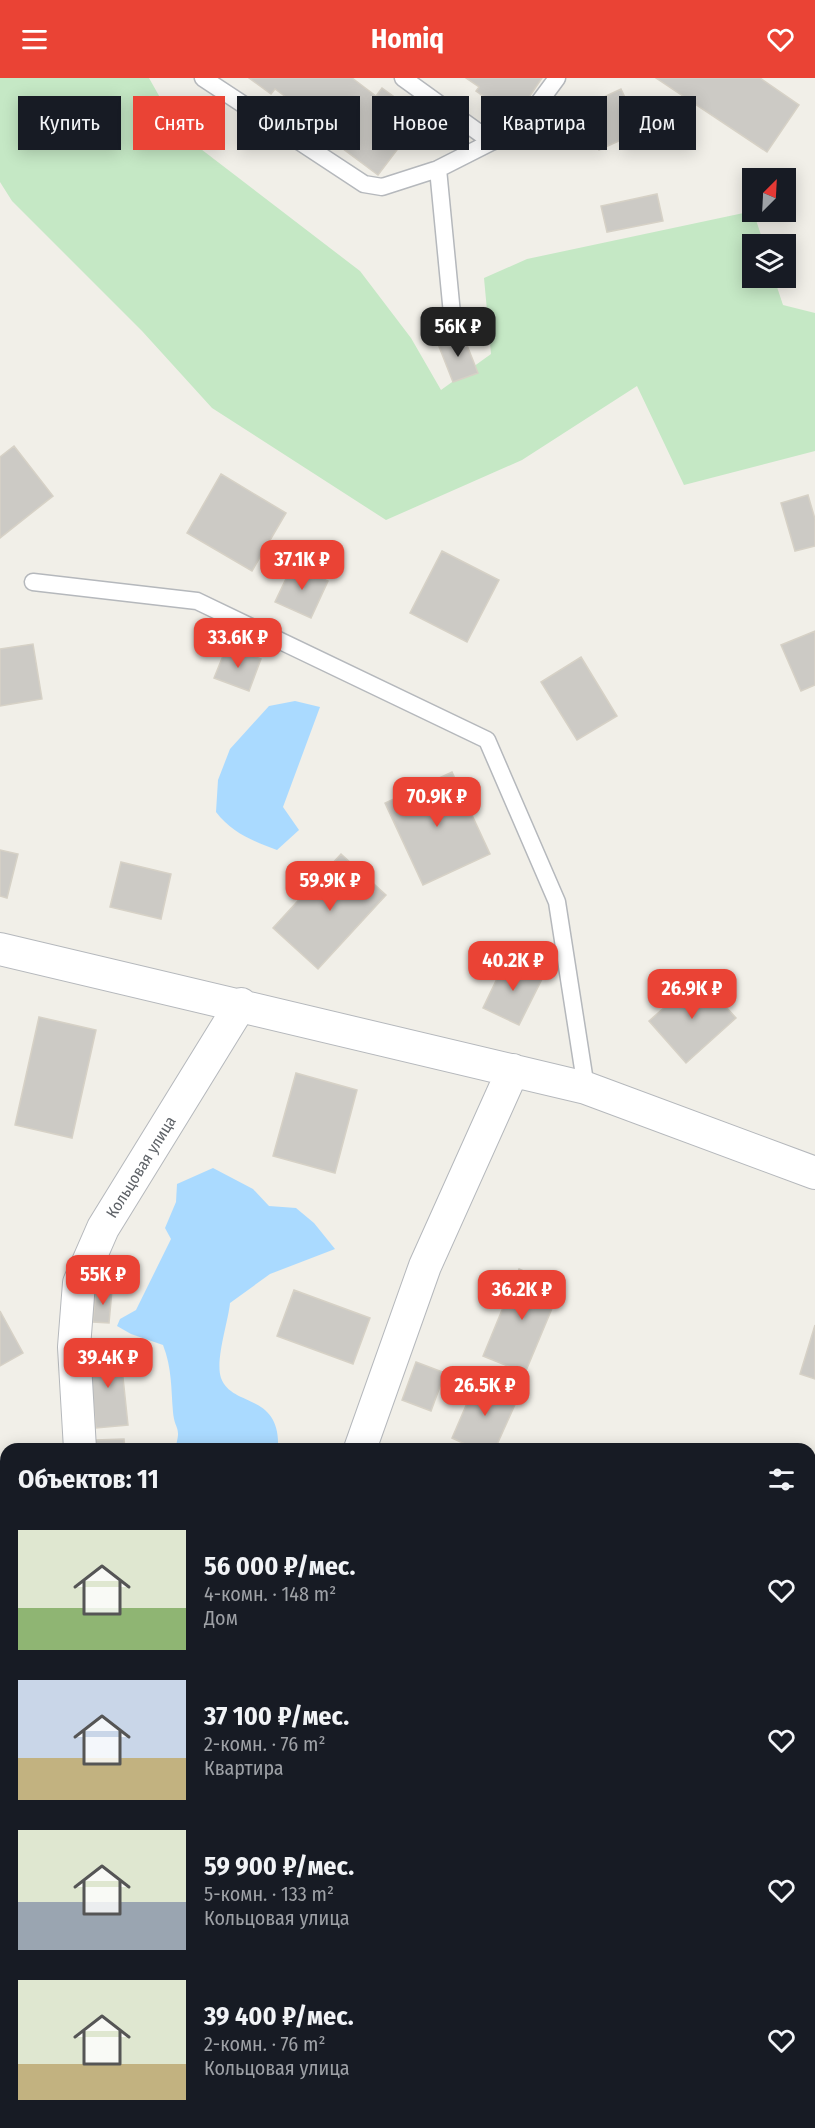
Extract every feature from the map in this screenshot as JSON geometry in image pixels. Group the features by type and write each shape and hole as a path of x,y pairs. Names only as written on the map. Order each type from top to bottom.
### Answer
{"street":[{"path":"0,949 241,1004 586,1088 815,1173"},
{"name":"Кольцовая улица","path":"80,1443 74,1347 79,1283 103,1228 241,1004"},
{"path":"362,1443 425,1266 513,1070"}],"lane":[{"path":"203,78 364,184 382,187 438,169 481,148"},
{"path":"403,78 481,134"},
{"path":"544,96 557,78"},
{"path":"438,169 452,315"},
{"path":"33,582 197,601 487,740 557,902 586,1088"}],"green space":[{"path":"0,78 149,78 159,96 133,96 133,150 202,150 360,271 411,338 441,390 491,354 484,278 527,259 742,213 742,222 757,222 761,234 742,234 742,288 777,288 783,305 815,313 815,451 684,485 637,386 522,460 386,520 212,408 142,331 12,201 0,182"}],"water":[{"path":"295,701 320,707 283,807 299,830 277,850 251,840 236,831 216,812 218,780 230,749 269,706"},
{"path":"213,1168 253,1189 269,1206 296,1208 314,1223 335,1249 270,1274 230,1303 221,1352 221,1378 235,1394 255,1403 272,1418 277,1431 278,1443 176,1443 178,1432 173,1412 170,1370 163,1345 131,1334 117,1326 120,1319 136,1310 171,1239 165,1228 176,1202 177,1184"}],"building":[{"path":"249,78 352,78 376,96 372,96 372,150 397,150 378,175 345,150 360,150 360,96 285,96 275,89 271,94"},
{"path":"466,78 542,78 530,96 483,96 476,91 479,87"},
{"path":"656,78 760,78 799,105 767,152 696,105 696,96 683,96"},
{"path":"382,88 393,96 376,96"},
{"path":"621,89 624,96 619,96 619,141 607,146 607,96"},
{"path":"657,194 663,221 607,232 601,206"},
{"path":"463,335 478,373 453,382 438,344"},
{"path":"14,446 53,496 0,538 0,457"},
{"path":"221,474 286,513 252,571 187,533"},
{"path":"808,495 815,519 815,546 795,551 781,503"},
{"path":"442,551 499,580 467,642 410,613"},
{"path":"293,564 328,581 311,618 275,602"},
{"path":"815,631 815,685 801,691 781,645"},
{"path":"33,644 42,699 0,706 0,649"},
{"path":"227,646 261,659 249,691 214,678"},
{"path":"581,657 617,716 577,740 541,682"},
{"path":"452,772 490,854 423,885 385,803"},
{"path":"0,850 18,854 7,898 0,896"},
{"path":"341,854 386,895 318,969 273,928"},
{"path":"121,862 171,874 161,919 110,907"},
{"path":"506,960 543,977 519,1025 483,1008"},
{"path":"699,977 736,1018 686,1063 649,1021"},
{"path":"39,1017 96,1030 72,1138 15,1125"},
{"path":"296,1073 357,1090 335,1173 273,1156"},
{"path":"519,1269 561,1287 525,1373 483,1356"},
{"path":"96,1289 112,1290 109,1323 93,1322"},
{"path":"294,1290 370,1318 353,1364 277,1336"},
{"path":"0,1311 23,1353 0,1366"},
{"path":"815,1325 815,1379 800,1374"},
{"path":"120,1349 128,1425 96,1428 88,1353"},
{"path":"416,1362 445,1373 431,1411 402,1400"},
{"path":"477,1380 518,1398 498,1443 463,1443 452,1438"},
{"path":"124,1439 124,1443 95,1443 95,1440"}]}
